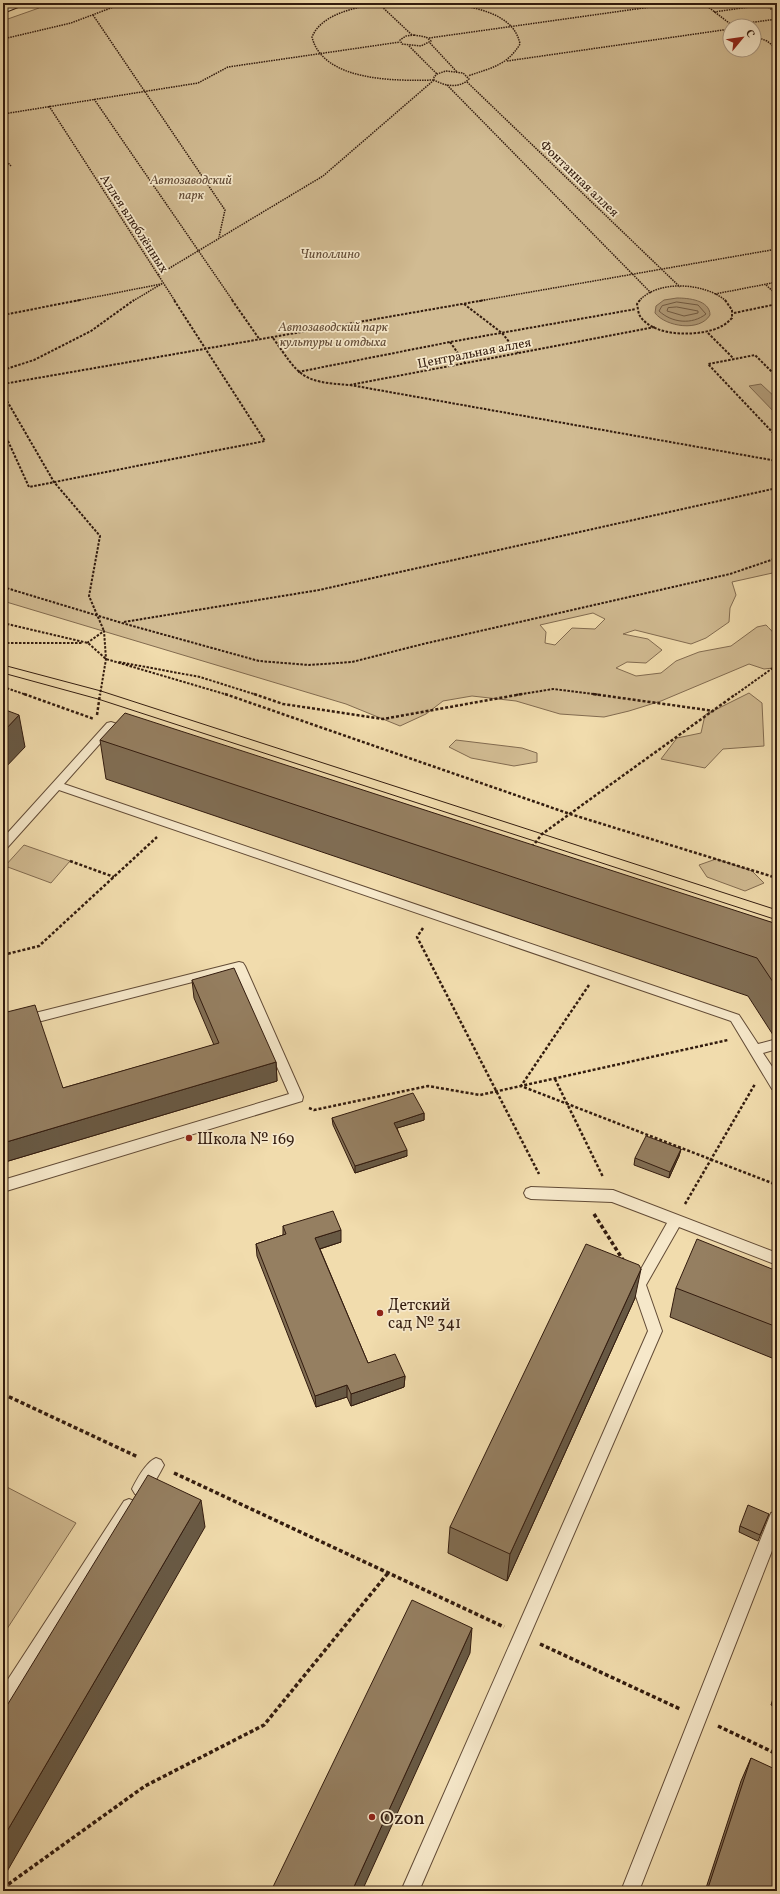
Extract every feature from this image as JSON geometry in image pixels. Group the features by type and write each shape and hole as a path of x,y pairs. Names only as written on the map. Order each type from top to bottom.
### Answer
{"street":[{"path":"3,10 19,3"}],"lane":[{"path":"3,845 111,725 140,735"},
{"path":"57,785 735,1018 777,1085"},
{"path":"3,1026 239,966 297,1097 3,1186"},
{"path":"755,1050 777,1044"},
{"path":"531,1193 613,1196 777,1258"},
{"path":"410,1891 654,1331 639,1285 676,1220"},
{"path":"3,1702 156,1465"},
{"path":"630,1891 777,1518"}],"path":[{"path":"3,39 71,23 93,16 124,3"},
{"path":"412,35 378,3 354,8 335,15 321,23 313,33 311,43 317,54 330,64 351,72 376,78 434,80"},
{"path":"449,3 481,9 500,17 514,26 519,35 520,44 516,52 508,61"},
{"path":"400,42 401,38 412,35 429,38 679,3"},
{"path":"703,3 722,18"},
{"path":"762,3 777,13"},
{"path":"714,12 777,3"},
{"path":"93,16 146,91 225,210 218,238"},
{"path":"762,21 777,19"},
{"path":"158,275 323,176 434,80 434,77 437,74 446,71 457,72 468,76 483,72 508,61 722,30"},
{"path":"429,38 430,43 457,72"},
{"path":"762,39 777,49"},
{"path":"3,114 198,83 228,67 400,42 410,46 421,46 430,43"},
{"path":"410,46 437,74"},
{"path":"467,82 469,79 468,76"},
{"name":"Фонтанная аллея","path":"434,80 447,85 458,85 467,82 680,287"},
{"name":"Фонтанная аллея","path":"447,85 651,292"},
{"path":"94,99 260,340"},
{"name":"Аллея влюблённых","path":"50,106 265,441 54,482"},
{"path":"3,158 11,166"},
{"path":"3,384 206,350 777,249"},
{"path":"714,294 777,282"},
{"path":"3,315 163,283"},
{"path":"3,370 34,360 92,331 124,306 163,283"},
{"path":"765,284 777,295"},
{"path":"680,287 697,289 714,294 729,304 734,313 729,323 724,327 708,333 677,333 655,327 642,319 636,309 640,300 651,292 665,288 680,287"},
{"path":"464,304 502,333 518,353"},
{"path":"734,313 777,304"},
{"name":"Центральная аллея","path":"298,372 450,342 636,309"},
{"name":"Центральная аллея","path":"273,338 298,372 310,379 350,385 655,327"},
{"path":"708,333 734,359"},
{"path":"450,342 465,363"},
{"path":"777,377 755,355 708,364 777,437"},
{"path":"350,385 777,462"},
{"path":"3,394 54,482 100,536 89,596 104,631 106,659 101,691 98,699 96,720 3,687"},
{"path":"3,430 29,487 54,482"},
{"path":"122,623 319,590 777,488"},
{"path":"3,587 122,623 259,661 309,665 352,662 423,644 730,574 777,558"},
{"path":"3,623 88,643 106,659 250,702 570,814 777,878"},
{"path":"3,643 88,643 104,631"},
{"path":"106,659 200,677 283,704 383,719 553,689 714,711"},
{"path":"531,849 542,834 777,665"},
{"path":"3,955 39,946 170,824"},
{"path":"70,861 114,877"},
{"path":"431,914 417,937 550,1194"},
{"path":"521,1086 598,971"},
{"path":"297,1097 304,1106 314,1110 428,1086 480,1095 747,1036"},
{"path":"676,1220 765,1066"},
{"path":"555,1079 613,1196"},
{"path":"521,1086 777,1185"},
{"path":"582,1195 639,1285"},
{"path":"3,1394 777,1754"},
{"path":"3,1888 145,1786 264,1725 388,1573"}],"green space":[{"name":"Автозаводский парк культуры и отдыха","path":"42,3 768,3 777,9 777,572 732,582 736,595 730,608 729,622 706,638 691,644 635,630 623,634 648,639 662,650 646,663 627,662 616,668 636,676 661,673 676,661 699,652 731,646 757,627 766,625 775,635 777,643 778,652 773,668 764,669 749,664 661,701 604,717 560,714 516,701 472,696 443,701 426,714 400,726 346,704 3,601 3,23 5,20 39,8 38,5","holes":["593,613 605,619 595,629 572,628 555,645 545,643 546,632 540,625"]},
{"path":"749,693 762,703 764,746 723,749 705,768 661,759 677,738 701,733 705,715"},
{"path":"456,740 522,748 537,753 537,762 514,766 471,758 449,747"},
{"path":"24,845 70,861 51,883 5,866"},
{"path":"716,859 752,871 764,883 745,891 707,877 699,865"},
{"path":"3,1485 76,1523 3,1635"}],"water":[{"path":"677,298 692,299 702,303 709,310 710,315 699,324 683,326 667,322 655,313 656,306 664,300"},
{"path":"761,384 777,399 777,415 749,386"}],"building":[{"path":"3,709 19,715 3,732"},
{"path":"125,713 777,924 777,988 757,958 100,740"},
{"path":"234,968 276,1062 3,1143 3,1013 35,1005 63,1088 219,1043 192,980"},
{"path":"413,1093 424,1113 394,1123 407,1150 355,1166 332,1118"},
{"path":"646,1136 681,1149 670,1172 635,1158"},
{"path":"333,1211 341,1230 315,1238 368,1363 395,1354 405,1376 351,1394 347,1385 315,1396 256,1244 286,1234 283,1226"},
{"path":"697,1239 777,1271 777,1327 676,1288"},
{"path":"586,1244 639,1265 641,1269 510,1554 450,1527"},
{"path":"148,1475 201,1500 3,1838 3,1712"},
{"path":"748,1505 769,1514 760,1535 740,1526"},
{"path":"412,1600 472,1628 352,1891 271,1891"},
{"path":"751,1758 777,1770 777,1891 707,1891"}],"tram line":[{"path":"3,665 101,691 777,910"},
{"path":"3,673 98,699 777,920"}],"place":[{"name":"Школа № 169","path":"189,1138"},
{"name":"Детский сад № 341","path":"380,1313"},
{"name":"Ozon","path":"372,1817"}],"park label":[{"name":"Автозаводский парк","path":"191,186"},
{"name":"Чиполлино","path":"330,253"}]}
